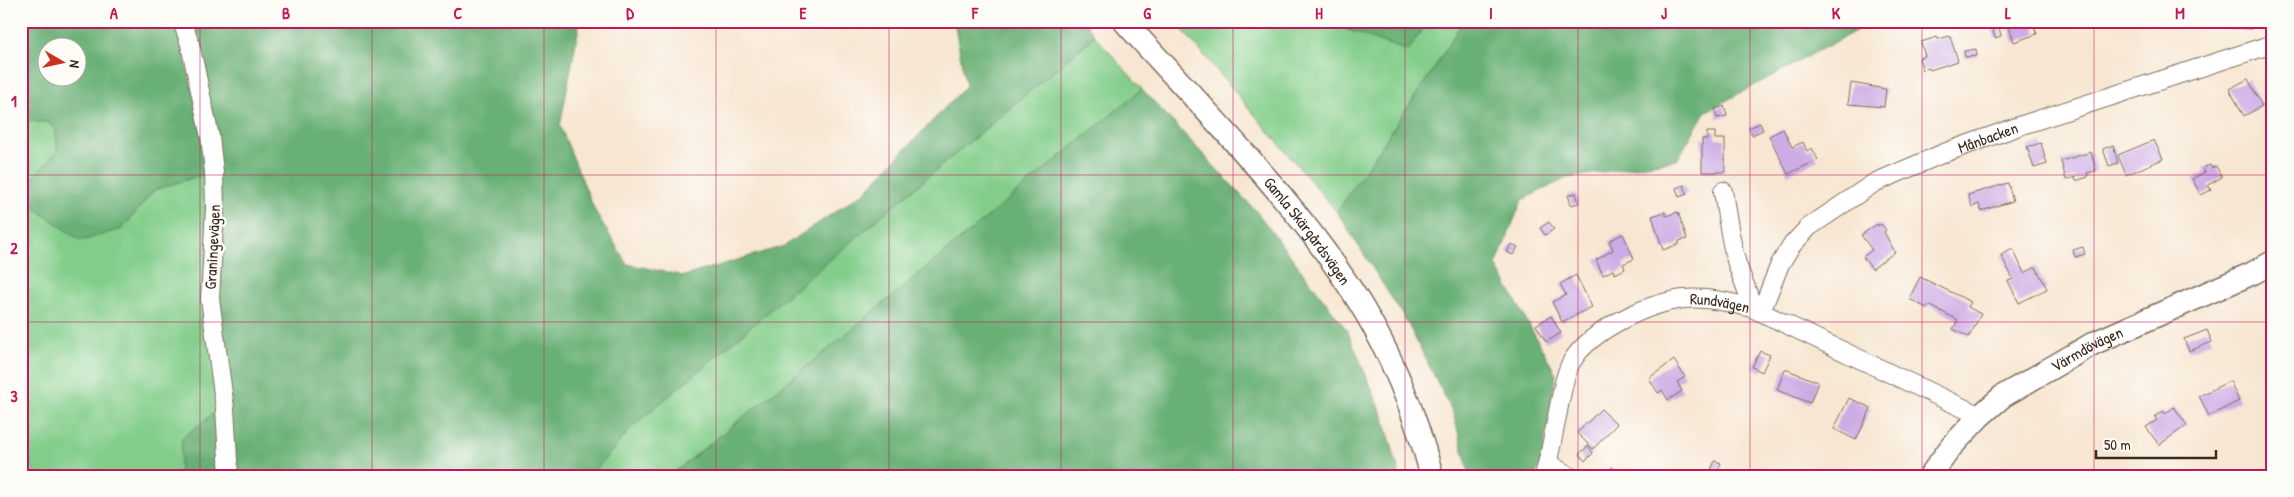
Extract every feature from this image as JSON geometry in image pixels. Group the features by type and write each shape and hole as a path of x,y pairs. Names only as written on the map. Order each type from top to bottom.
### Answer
{"main road":[{"name":"Gamla Skärgårdsvägen","path":"1124,21 1275,187 1312,233 1336,267 1362,306 1385,349 1408,402 1423,443 1432,476"},
{"name":"Värmdövägen","path":"1930,476 1951,448 1980,416 2003,396 2094,344 2253,273 2273,262"}],"street":[{"name":"Graningevägen","path":"182,21 192,54 210,137 214,172 215,208 210,299 225,408 229,476"},
{"name":"Månbacken","path":"1756,310 1791,246 1809,227 1874,183 1935,156 2022,125 2273,44"},
{"path":"1723,191 1736,256 1756,310"},
{"name":"Rundvägen","path":"1546,469 1565,376 1572,360 1584,346 1608,328 1651,307 1684,299 1715,299 1756,310 1980,416"},
{"path":"1546,469 1569,476"}],"green space":[{"path":"21,21 176,21 204,139 207,173 154,190 122,229 81,241 29,204 26,186 57,151 56,130 47,122 21,121"},
{"path":"189,21 580,21 560,126 595,211 627,264 684,276 784,246 863,193 966,86 954,21 1084,21 1095,36 633,426 590,476 236,476 216,298 222,207"},
{"path":"1175,21 1336,21 1346,29 1408,51 1427,21 1463,21 1435,67 1337,212"},
{"path":"1336,21 1427,21 1408,51 1346,29"},
{"path":"1463,21 1874,21 1705,112 1677,160 1567,178 1522,200 1496,265 1556,374 1542,460 1535,476 1470,476 1453,413 1407,322 1337,212 1435,67"},
{"path":"1095,36 1142,89 827,350 670,476 590,476 633,426"},
{"path":"1142,89 1256,211 1347,330 1384,418 1400,476 670,476 827,350"},
{"path":"21,121 47,122 56,130 57,151 26,186 122,229 154,190 207,173 218,410 183,438 179,476 35,476 21,441"},
{"path":"218,410 223,476 179,476 182,438"}],"building":[{"path":"2012,21 2032,21 2037,34 2014,42 2008,23"},
{"path":"2230,21 2253,21 2252,29 2230,28"},
{"path":"1999,27 2001,36 1995,38 1992,28"},
{"path":"1950,36 1958,61 1930,70 1929,68 1923,70 1919,58 1925,56 1921,42 1937,37 1938,39"},
{"path":"1976,49 1977,56 1965,57 1964,51"},
{"path":"2248,79 2262,106 2244,116 2229,89"},
{"path":"1851,83 1886,89 1884,107 1848,104"},
{"path":"1724,106 1727,116 1717,118 1715,109"},
{"path":"1760,123 1763,130 1752,135 1749,128"},
{"path":"1783,129 1792,147 1803,142 1807,151 1812,148 1818,160 1788,174 1769,136"},
{"path":"1707,132 1715,132 1715,139 1725,139 1725,172 1702,172 1702,139 1707,139"},
{"path":"2154,140 2163,159 2126,175 2118,155"},
{"path":"2041,143 2047,164 2034,168 2027,147"},
{"path":"2113,145 2118,163 2109,166 2103,149"},
{"path":"2091,152 2096,171 2087,173 2088,177 2076,181 2075,177 2066,180 2061,161"},
{"path":"2210,165 2211,168 2216,166 2222,177 2208,185 2211,190 2201,195 2192,179 2205,172 2203,168"},
{"path":"2008,183 2013,201 1981,211 1979,204 1972,207 1968,195"},
{"path":"1684,185 1687,194 1679,197 1676,188"},
{"path":"1576,193 1579,203 1571,205 1568,195"},
{"path":"1665,212 1666,216 1678,212 1687,239 1679,241 1679,244 1663,250 1652,216"},
{"path":"1549,222 1554,229 1545,235 1540,228"},
{"path":"1877,224 1878,226 1881,224 1886,230 1884,232 1895,252 1872,269 1863,257 1872,250 1861,235"},
{"path":"1623,234 1634,259 1623,264 1625,269 1615,274 1613,270 1603,275 1596,260 1613,250 1609,241"},
{"path":"1511,244 1518,247 1513,255 1507,252"},
{"path":"2083,247 2085,254 2075,257 2073,250"},
{"path":"2013,249 2024,273 2036,267 2047,289 2019,303 2008,281 2013,279 2001,255"},
{"path":"1576,275 1592,307 1562,322 1552,302 1566,295 1560,284"},
{"path":"1920,277 1971,302 1968,307 1981,314 1969,337 1953,329 1958,320 1929,305 1927,308 1909,299"},
{"path":"1551,316 1561,333 1546,342 1536,325"},
{"path":"2207,330 2212,342 2189,351 2184,339"},
{"path":"1760,351 1770,355 1762,372 1752,367"},
{"path":"1674,360 1685,377 1677,382 1682,391 1668,400 1662,390 1658,393 1649,378"},
{"path":"1785,369 1818,382 1810,403 1777,390"},
{"path":"2230,381 2239,401 2209,416 2199,396"},
{"path":"1849,398 1871,408 1856,440 1834,429"},
{"path":"2174,407 2187,425 2159,445 2146,427 2157,420 2155,417 2163,411 2165,414"},
{"path":"1601,409 1617,424 1593,449 1577,433"},
{"path":"1588,446 1593,453 1585,461 1579,454"},
{"path":"1715,461 1721,463 1716,476 1713,476 1709,474"},
{"path":"1612,467 1620,476 1604,476"}]}
